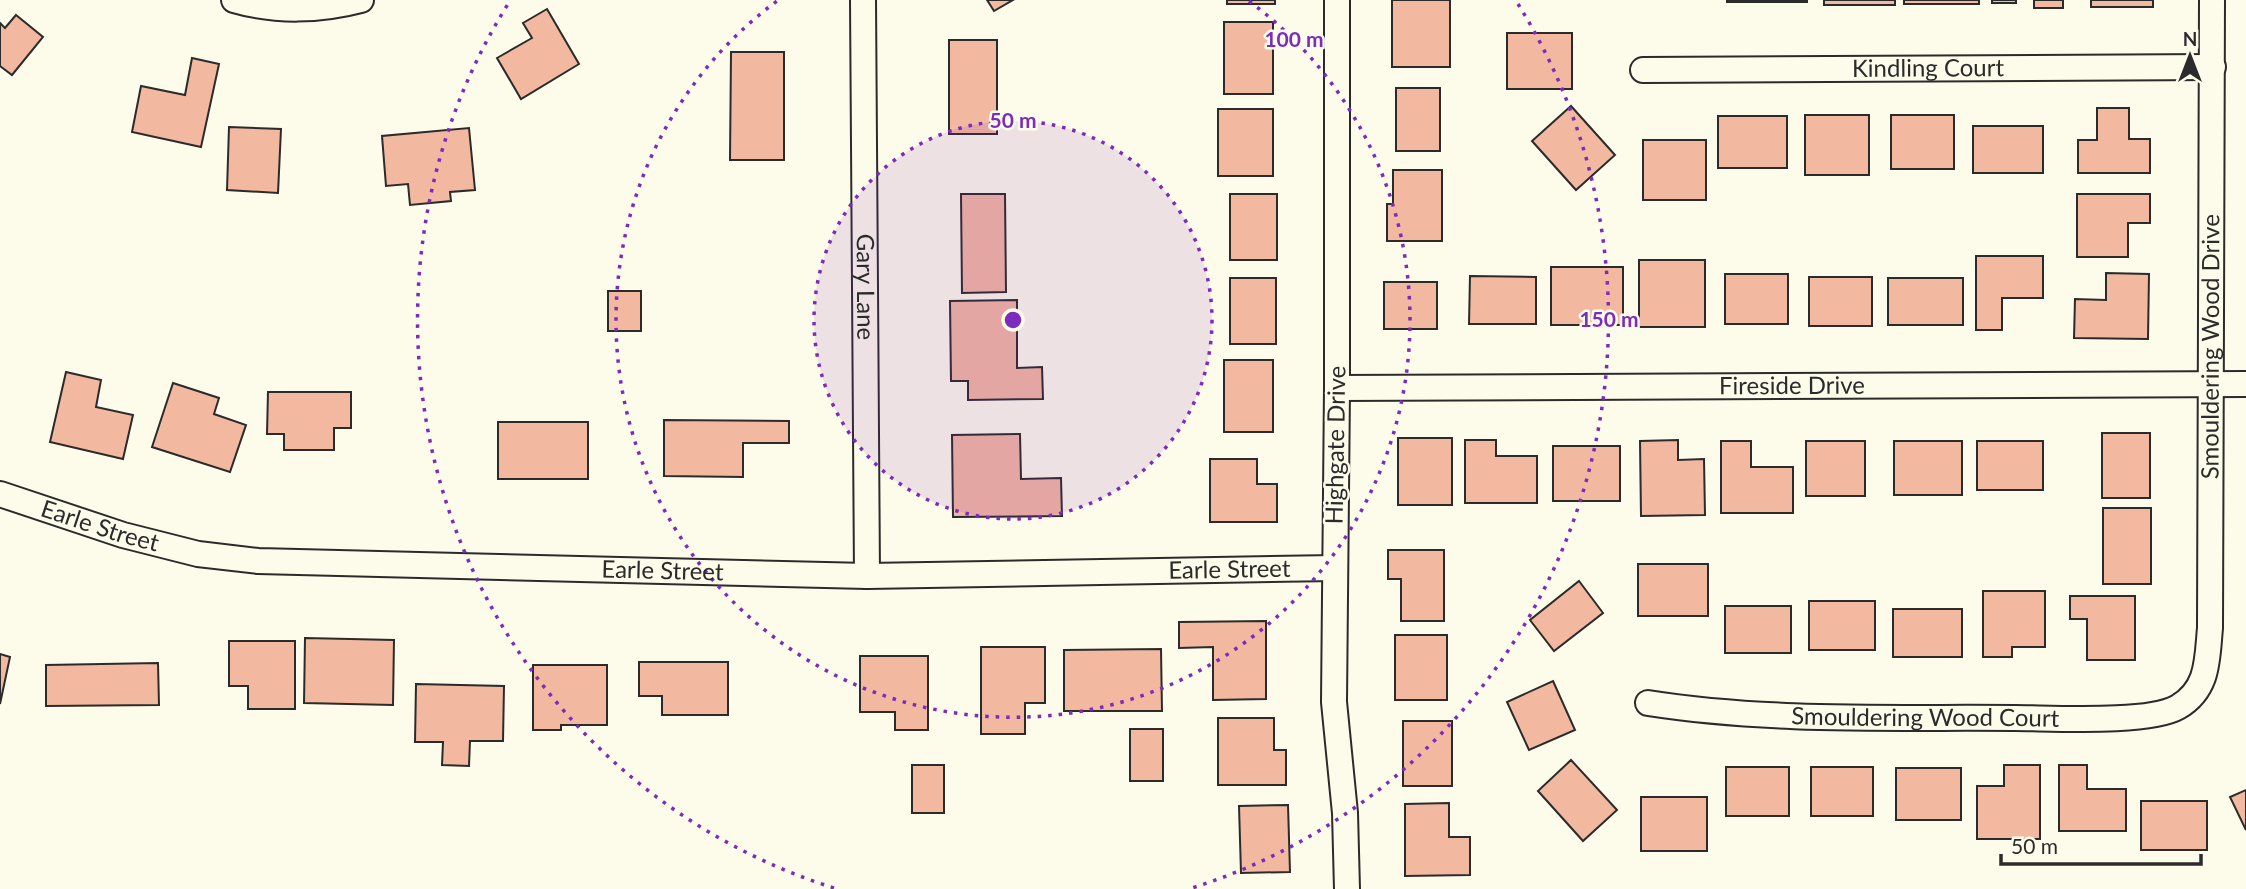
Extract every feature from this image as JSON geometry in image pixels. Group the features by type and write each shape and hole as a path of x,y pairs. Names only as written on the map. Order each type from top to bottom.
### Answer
{"street":[{"path":"234,0 256,6 311,8 337,6 361,0"},
{"name":"Gary Lane","path":"863,0 867,576"},
{"name":"Highgate Drive","path":"1337,0 1334,702 1345,813 1347,889"},
{"name":"Smouldering Wood Drive","path":"2197,691 2206,674 2210,628 2212,0"},
{"name":"Kindling Court","path":"1643,70 2213,67"},
{"name":"Fireside Drive","path":"1337,388 2246,384"},
{"name":"Earle Street","path":"0,494 123,536 198,554 258,561 867,576 1335,568"},
{"name":"Smouldering Wood Court","path":"1648,703 1710,713 1774,716 2097,719 2154,714 2178,708 2197,691"}],"building":[{"path":"987,0 1013,0 994,11"},
{"path":"1227,0 1275,0 1275,4 1227,4"},
{"path":"1392,0 1450,0 1450,67 1392,67"},
{"path":"1807,0 1807,2 1727,2"},
{"path":"1824,0 1895,0 1895,5 1824,5"},
{"path":"1904,0 1979,0 1979,4 1904,4"},
{"path":"1992,0 2016,0 2016,3 1992,3"},
{"path":"2034,0 2063,0 2063,8 2034,8"},
{"path":"2091,0 2153,0 2153,7 2091,7"},
{"path":"547,9 579,64 521,99 497,58 532,38 523,23"},
{"path":"16,15 43,37 12,75 0,66 0,23 5,28"},
{"path":"1224,22 1273,22 1273,94 1224,94"},
{"path":"1507,33 1572,33 1572,89 1507,89"},
{"path":"949,40 997,40 997,134 949,134"},
{"path":"731,52 784,52 784,160 730,160"},
{"path":"192,58 219,64 201,147 132,132 141,86 185,95"},
{"path":"1396,88 1440,88 1440,151 1396,151"},
{"path":"1571,106 1615,155 1576,190 1532,141"},
{"path":"2097,108 2129,108 2129,139 2150,139 2150,173 2078,173 2078,140 2097,140"},
{"path":"1218,109 1273,109 1273,176 1218,176"},
{"path":"1805,115 1869,115 1869,175 1805,175"},
{"path":"1891,115 1954,115 1954,169 1891,169"},
{"path":"1718,116 1787,116 1787,168 1718,168"},
{"path":"1973,126 2043,126 2043,173 1973,173"},
{"path":"229,127 281,129 278,193 227,190"},
{"path":"469,128 475,190 450,192 451,201 410,205 408,184 386,186 382,136"},
{"path":"1643,140 1706,140 1706,200 1643,200"},
{"path":"1393,170 1442,170 1442,241 1387,241 1387,204 1393,204"},
{"path":"961,194 1005,194 1006,292 962,293"},
{"path":"1230,194 1277,194 1277,260 1230,260"},
{"path":"2077,194 2150,194 2150,223 2128,223 2128,257 2077,257"},
{"path":"1976,256 2043,256 2043,298 2002,298 2002,330 1976,330"},
{"path":"1639,260 1705,260 1705,327 1639,327"},
{"path":"1551,267 1623,267 1623,325 1551,325"},
{"path":"2106,273 2149,274 2148,339 2074,338 2075,299 2106,300"},
{"path":"1725,274 1788,274 1788,324 1725,324"},
{"path":"1470,276 1536,277 1536,324 1469,324"},
{"path":"1809,277 1872,277 1872,326 1809,326"},
{"path":"1230,278 1276,278 1276,344 1230,344"},
{"path":"1888,278 1963,278 1963,325 1888,325"},
{"path":"1384,282 1437,282 1437,329 1384,329"},
{"path":"608,291 641,291 641,331 608,331"},
{"path":"1017,300 1017,368 1042,367 1043,399 968,400 968,381 951,381 950,301"},
{"path":"1224,360 1273,360 1273,432 1224,432"},
{"path":"66,372 101,380 96,407 133,415 123,459 50,442"},
{"path":"173,383 219,398 214,414 246,425 230,472 152,447"},
{"path":"268,392 351,392 351,428 334,428 334,450 284,450 284,434 267,434"},
{"path":"664,420 789,421 789,443 743,443 743,477 664,476"},
{"path":"498,422 588,422 588,479 498,479"},
{"path":"2102,433 2150,433 2150,498 2102,498"},
{"path":"1020,434 1021,479 1061,478 1062,516 953,517 952,435"},
{"path":"1398,438 1452,438 1452,505 1398,505"},
{"path":"1465,440 1496,440 1496,456 1537,456 1537,503 1465,503"},
{"path":"1678,440 1678,460 1704,459 1705,515 1641,516 1640,441"},
{"path":"1721,441 1751,441 1751,467 1793,467 1793,513 1721,513"},
{"path":"1806,441 1865,441 1865,496 1806,496"},
{"path":"1894,441 1962,441 1962,495 1894,495"},
{"path":"1977,441 2043,441 2043,490 1977,490"},
{"path":"1553,446 1620,446 1620,501 1553,501"},
{"path":"1210,459 1257,459 1257,484 1277,484 1277,522 1210,522"},
{"path":"2103,508 2151,508 2151,584 2103,584"},
{"path":"1388,550 1444,550 1444,621 1401,621 1401,579 1388,579"},
{"path":"1638,564 1708,564 1708,616 1638,616"},
{"path":"1579,581 1603,613 1554,651 1530,620"},
{"path":"1983,591 2045,591 2045,647 2012,647 2012,657 1983,657"},
{"path":"2070,596 2135,596 2135,660 2087,660 2087,619 2070,619"},
{"path":"1809,601 1875,601 1875,650 1809,650"},
{"path":"1725,606 1791,606 1791,653 1725,653"},
{"path":"1893,609 1962,609 1962,657 1893,657"},
{"path":"1266,621 1266,699 1213,700 1213,647 1179,648 1179,622"},
{"path":"1395,635 1447,635 1447,700 1395,700"},
{"path":"305,638 394,640 393,705 304,703"},
{"path":"229,641 295,641 295,709 248,709 248,686 229,686"},
{"path":"981,647 1045,647 1045,703 1025,703 1025,734 981,734"},
{"path":"1161,649 1162,711 1064,711 1064,650"},
{"path":"0,654 10,657 0,704"},
{"path":"860,656 928,656 928,730 895,730 895,712 860,712"},
{"path":"639,662 728,662 728,715 662,715 662,696 639,696"},
{"path":"158,663 159,705 46,706 46,665"},
{"path":"533,665 607,665 607,725 561,725 561,730 533,730"},
{"path":"1553,681 1575,730 1529,750 1507,702"},
{"path":"416,684 504,686 503,741 470,741 469,766 442,765 443,742 415,742"},
{"path":"1218,718 1274,718 1274,750 1286,750 1286,785 1218,785"},
{"path":"1403,721 1452,721 1452,786 1403,786"},
{"path":"1130,729 1163,729 1163,781 1130,781"},
{"path":"1571,760 1617,810 1583,841 1538,791"},
{"path":"912,765 944,765 944,813 912,813"},
{"path":"2004,765 2040,765 2040,839 1977,839 1977,786 2004,786"},
{"path":"2059,765 2087,765 2087,789 2126,789 2126,831 2059,831"},
{"path":"1726,767 1789,767 1789,816 1726,816"},
{"path":"1811,767 1873,767 1873,816 1811,816"},
{"path":"1896,768 1961,768 1961,820 1896,820"},
{"path":"2246,790 2246,830 2230,797"},
{"path":"1641,797 1707,797 1707,851 1641,851"},
{"path":"2141,801 2207,801 2207,850 2141,850"},
{"path":"1449,803 1449,837 1470,837 1470,875 1405,876 1405,804"},
{"path":"1288,805 1290,872 1241,873 1239,806"}]}
